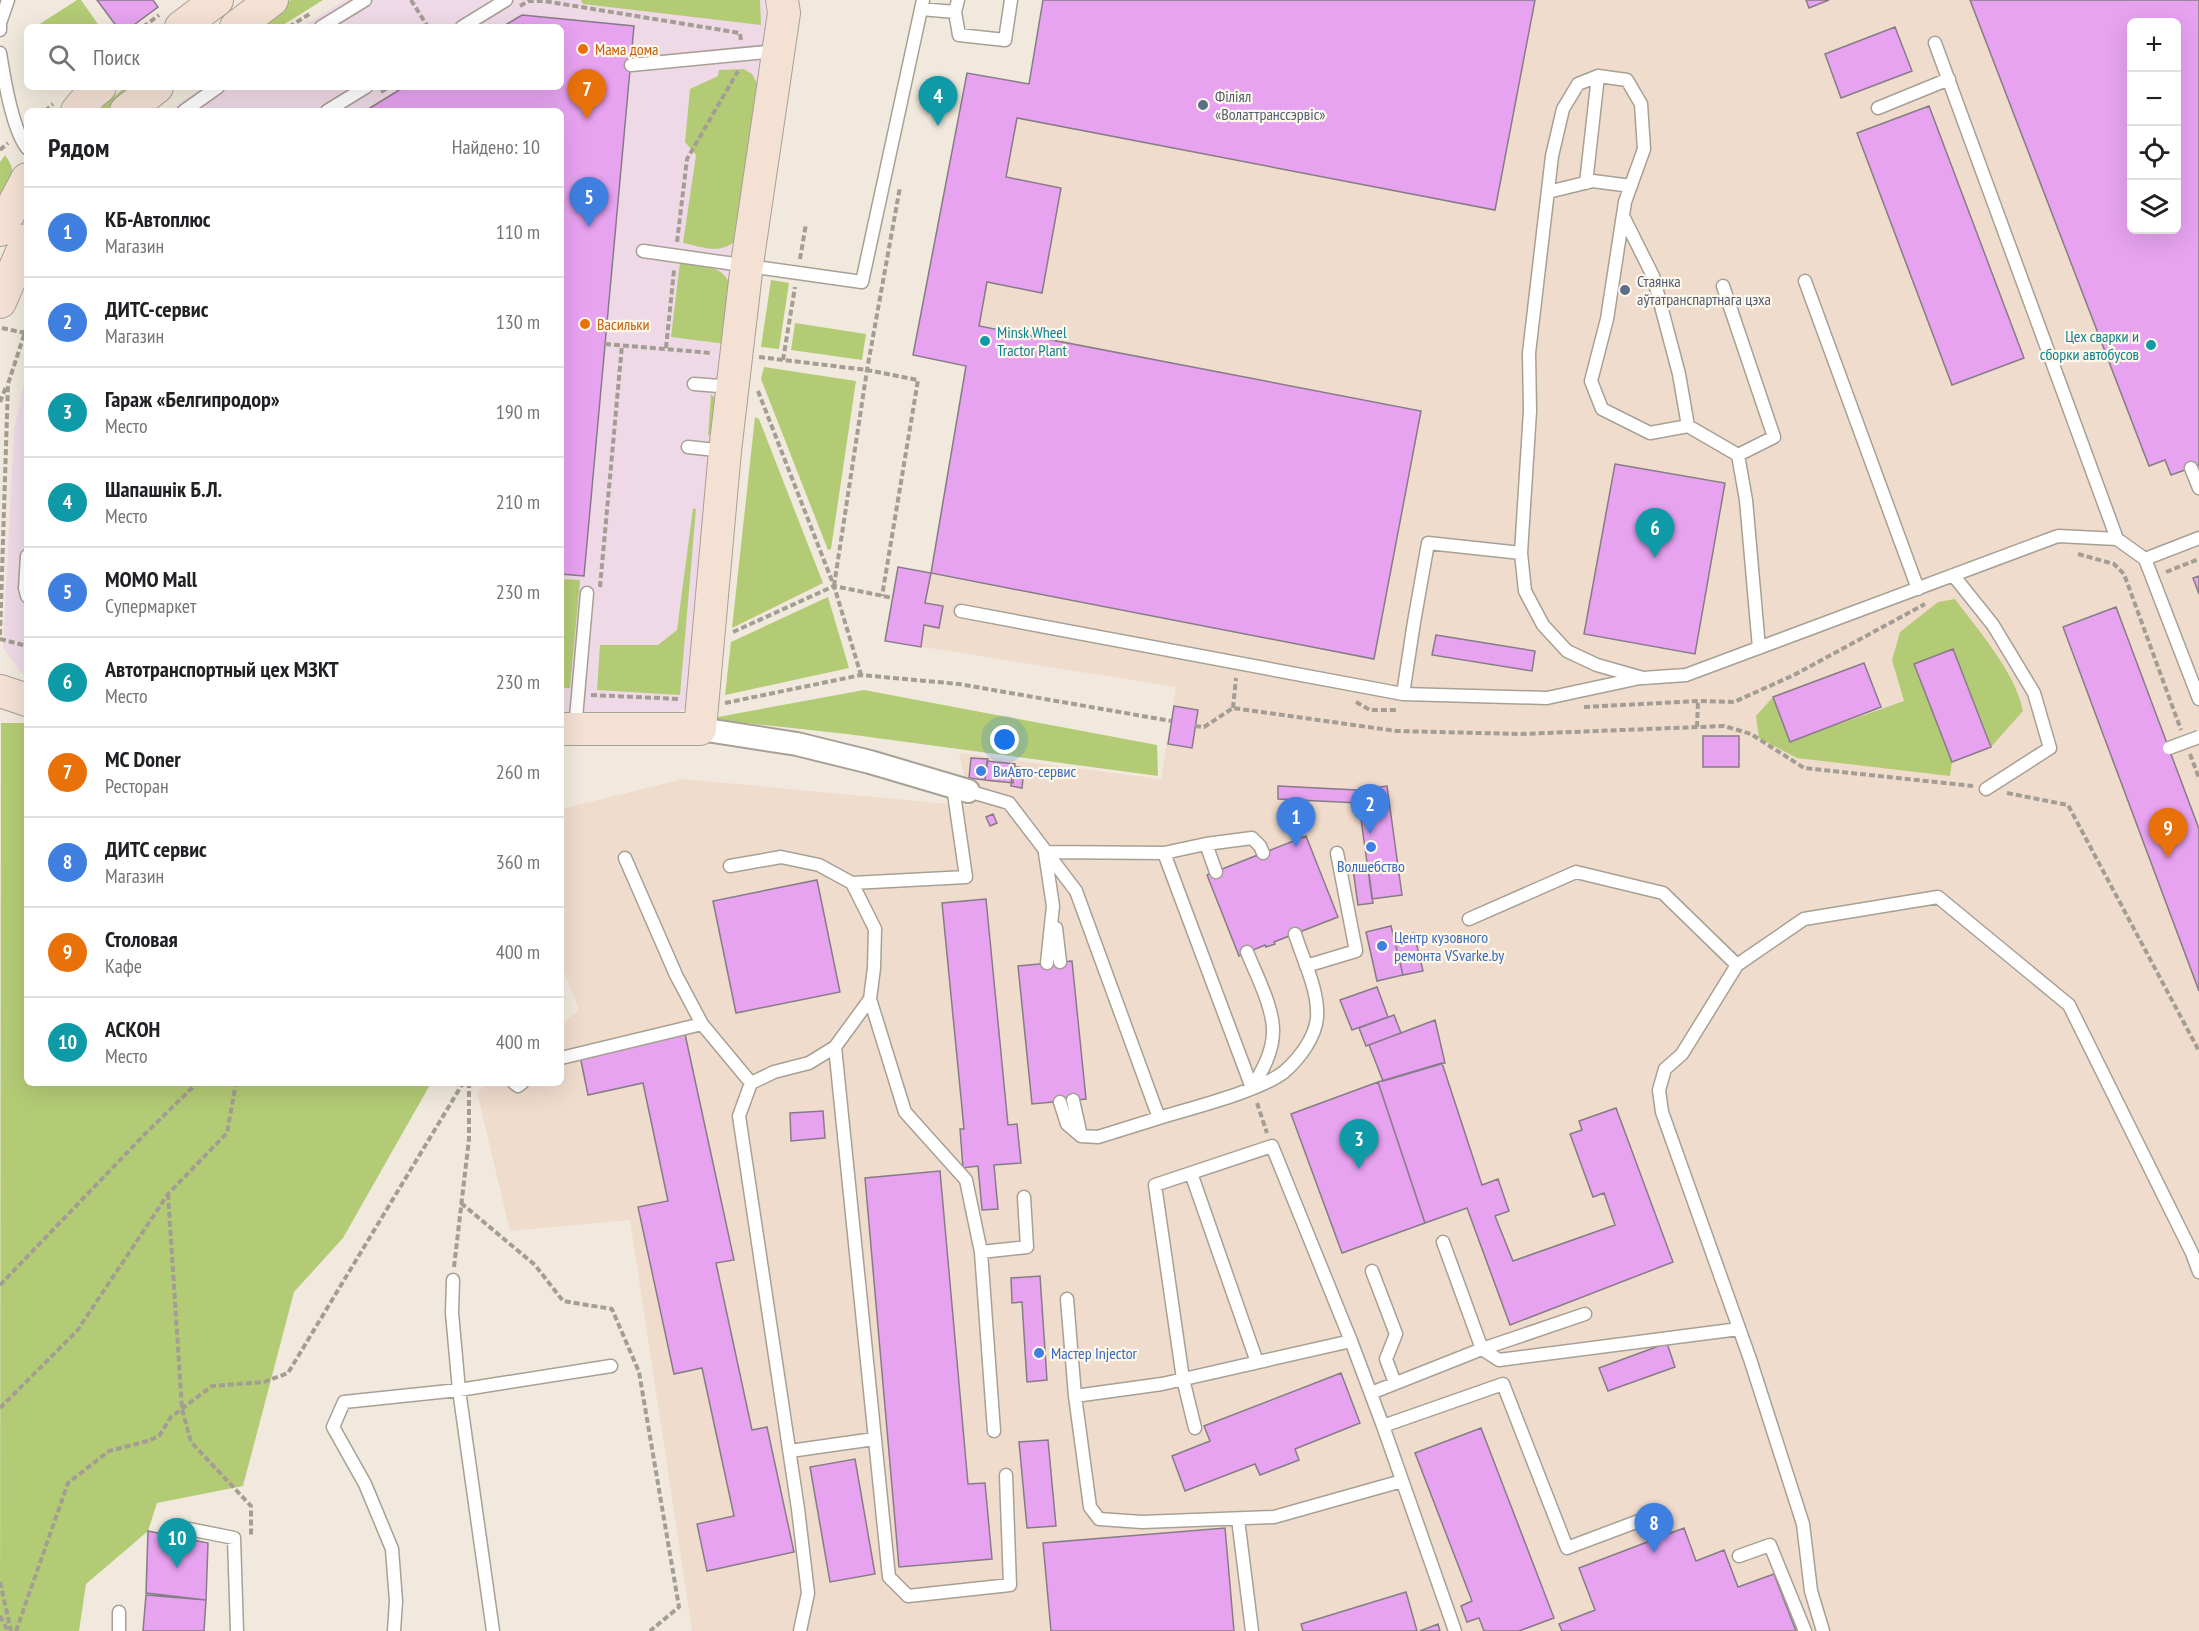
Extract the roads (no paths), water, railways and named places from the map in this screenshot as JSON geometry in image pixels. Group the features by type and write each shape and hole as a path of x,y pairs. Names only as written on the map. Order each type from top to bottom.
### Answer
{"street":[{"path":"185,24 217,0"},
{"path":"240,24 272,0"},
{"path":"709,716 724,451 745,388 747,264 784,13 782,0"},
{"path":"61,108 96,90"},
{"path":"130,108 153,90"},
{"path":"0,230 24,185"},
{"path":"0,302 24,247"},
{"path":"0,691 24,699"},
{"path":"0,703 24,700"},
{"path":"568,730 709,716 797,744 870,762 961,789"}],"lane":[{"path":"0,30 0,22 8,0"},
{"path":"326,24 365,0"},
{"path":"643,251 862,282 922,5 956,6 959,35 1005,40 1011,0"},
{"path":"469,24 509,6"},
{"path":"1935,43 2117,539"},
{"path":"631,65 778,50"},
{"path":"0,53 19,133 24,142"},
{"path":"1586,183 1598,76"},
{"path":"1643,678 1597,665 1567,651 1543,625 1525,591 1521,553 1530,411 1529,352 1552,156 1563,109 1578,84 1598,76 1627,80 1641,104 1644,149 1623,216 1607,319 1591,381 1602,409 1650,433 1688,426 1738,455 1746,500 1759,648"},
{"path":"1878,108 1949,79"},
{"path":"188,108 214,90"},
{"path":"332,108 361,90"},
{"path":"1548,192 1593,181 1631,186"},
{"path":"1623,216 1653,276 1679,374 1688,426"},
{"path":"1805,281 1918,589"},
{"path":"1723,286 1774,437 1738,455"},
{"path":"694,384 745,388"},
{"path":"688,447 724,451"},
{"path":"2191,468 2199,488"},
{"path":"961,611 1403,694 1547,698 1643,678 1686,675 2058,536 2117,539 2145,559 2199,699"},
{"path":"2145,559 2199,538"},
{"path":"1403,694 1428,543 1521,553"},
{"path":"1953,576 1993,625 2034,693 2050,748 1986,789"},
{"path":"568,730 578,694 586,593"},
{"path":"2169,748 2199,737"},
{"path":"730,866 781,857 819,866 852,883 966,878 961,789 1009,803 1076,891 1160,1118"},
{"path":"1045,852 1164,853 1206,844 1252,838 1263,853"},
{"path":"1206,844 1216,872"},
{"path":"1045,852 1060,962"},
{"path":"1164,853 1252,1088"},
{"path":"1306,966 1356,951 1337,853"},
{"path":"625,858 676,975 702,1024 751,1083"},
{"path":"1468,919 1576,872 1663,893 1737,965"},
{"path":"852,883 875,928 874,968 870,999 905,1112 966,1180 981,1252 994,1431"},
{"path":"1823,1631 1811,1591 1803,1524 1739,1329 1662,1112 1659,1090 1665,1069 1683,1054 1737,965 1804,919 1938,897 2069,1005 2192,1253 2199,1272"},
{"path":"1047,963 1053,906"},
{"path":"1060,1101 1067,1124 1081,1136 1098,1137 1252,1088 1283,1072 1311,1038 1317,1018 1315,996 1294,934"},
{"path":"1247,952 1269,1010 1274,1031 1264,1068 1252,1088"},
{"path":"800,1631 808,1593 790,1450 740,1116 751,1083 774,1071 809,1063 835,1047 870,999"},
{"path":"564,1057 702,1024"},
{"path":"835,1047 889,1577 908,1596 1010,1585 1006,1475"},
{"path":"1073,1100 1081,1136"},
{"path":"1195,1428 1183,1379 1155,1185 1272,1146 1371,1393 1455,1631"},
{"path":"1191,1173 1257,1362"},
{"path":"981,1252 1027,1247 1024,1197"},
{"path":"1443,1242 1482,1349 1499,1360 1739,1329"},
{"path":"1372,1271 1396,1334 1386,1359 1395,1383"},
{"path":"453,1280 452,1314 459,1390 493,1631"},
{"path":"1067,1299 1075,1396 1090,1508 1099,1519 1142,1522 1274,1517 1402,1481"},
{"path":"1371,1393 1482,1349 1585,1314"},
{"path":"1075,1396 1162,1384 1351,1341"},
{"path":"394,1631 396,1601 392,1549 365,1484 333,1427 344,1402 459,1390 611,1366"},
{"path":"1383,1426 1503,1384 1567,1548 1652,1516"},
{"path":"790,1450 874,1439"},
{"path":"1238,1519 1252,1631"},
{"path":"178,1527 234,1538 237,1631"},
{"path":"1739,1556 1770,1545 1804,1631"},
{"path":"119,1612 119,1631"}],"place":[{"name":"Мама дома","path":"583,49"},
{"name":"Філіял «Волаттранссэрвіс»","path":"1203,105"},
{"name":"MC Doner","path":"587,119"},
{"name":"Шапашнік Б.Л.","path":"938,126"},
{"name":"MOMO Mall","path":"589,227"},
{"name":"Стаянка аўтатранспартнага цэха","path":"1625,290"},
{"name":"Васильки","path":"585,324"},
{"name":"Minsk Wheel Tractor Plant","path":"985,341"},
{"name":"Цех сварки и сборки автобусов","path":"2151,345"},
{"name":"Автотранспортный цех МЗКТ","path":"1655,558"},
{"name":"ВиАвто-сервис","path":"981,771"},
{"name":"ДИТС-сервис","path":"1370,834"},
{"name":"КБ-Автоплюс","path":"1296,847"},
{"name":"Волшебство","path":"1371,847"},
{"name":"Столовая","path":"2168,858"},
{"name":"Центр кузовного ремонта VSvarke.by","path":"1382,946"},
{"name":"Гараж «Белгипродор»","path":"1359,1169"},
{"name":"Мастер Injector","path":"1039,1353"},
{"name":"ДИТС сервис","path":"1654,1553"},
{"name":"АСКОН","path":"177,1568"}]}
